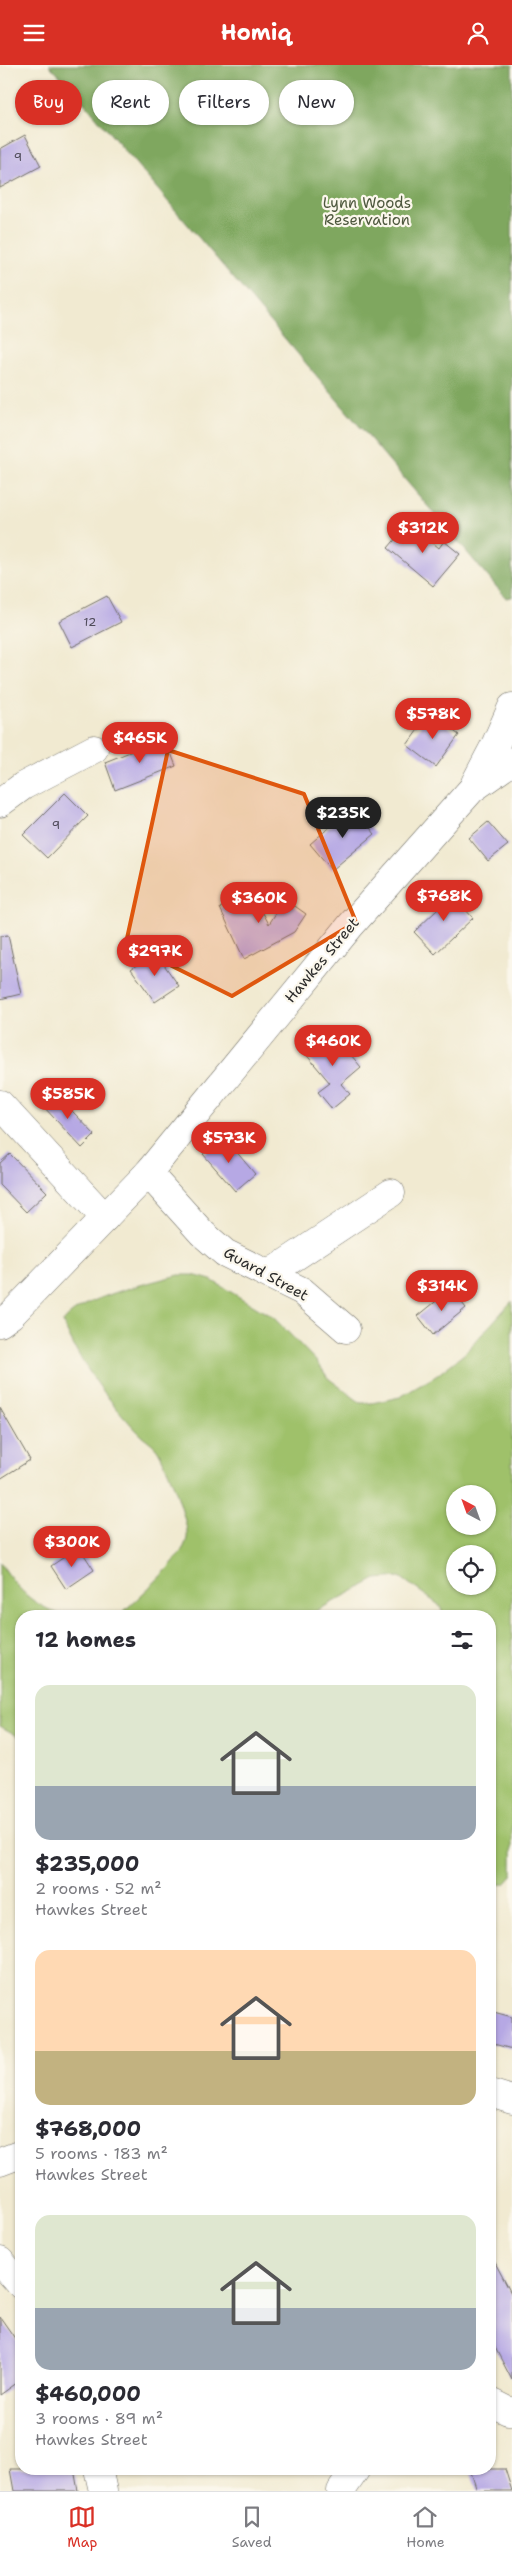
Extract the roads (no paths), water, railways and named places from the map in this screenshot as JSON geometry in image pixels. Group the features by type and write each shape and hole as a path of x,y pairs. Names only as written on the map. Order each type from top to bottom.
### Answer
{"street":[{"path":"472,789 512,707"},
{"path":"0,803 23,786 94,749"},
{"name":"Hawkes Street","path":"0,1323 11,1315 148,1173 350,925 472,789 512,761"},
{"path":"0,1104 105,1218"},
{"name":"Guard Street","path":"148,1173 202,1233 225,1253 302,1291 346,1329"},
{"path":"268,1274 391,1193"},
{"path":"496,2095 512,2099"},
{"path":"0,2162 15,2156"},
{"path":"0,2261 15,2278"},
{"path":"99,2475 103,2491"},
{"path":"341,2491 352,2475"}],"park label":[{"name":"Lynn Woods Reservation","path":"367,212"}]}
